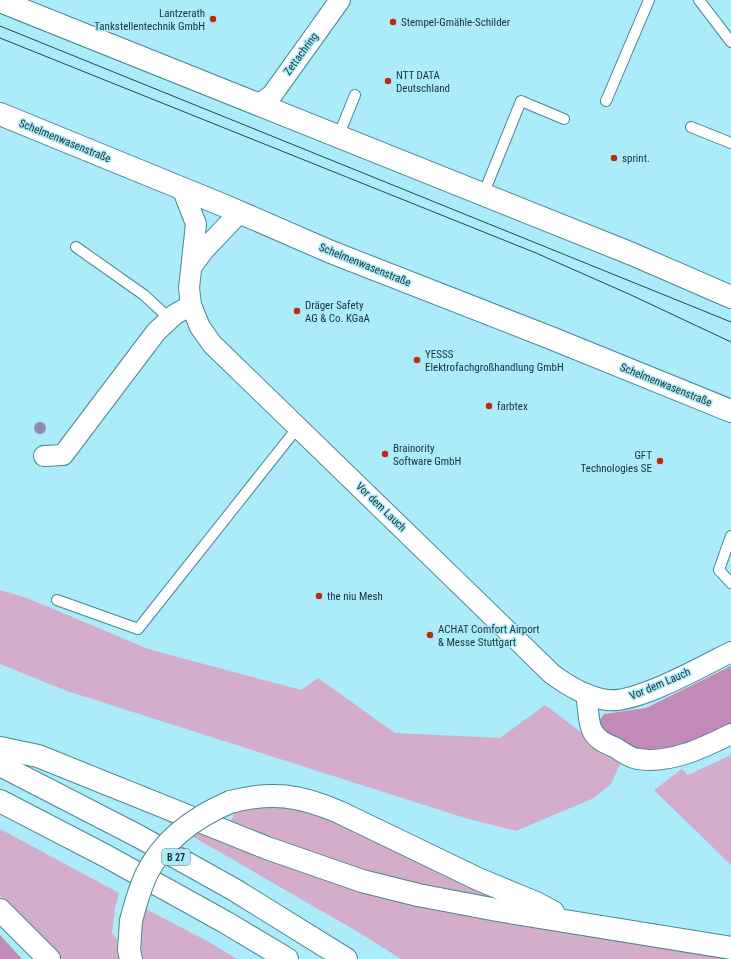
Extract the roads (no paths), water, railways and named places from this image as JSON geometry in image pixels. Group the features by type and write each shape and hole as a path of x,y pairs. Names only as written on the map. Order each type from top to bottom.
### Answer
{"main road":[{"path":"0,1 632,254 731,296"},
{"name":"Schelmenwasenstraße","path":"0,114 240,212 345,257 552,338 731,412"},
{"path":"0,748 38,756 267,848 362,881 432,898 497,910 731,948"},
{"name":"B 27","path":"0,765 131,832 233,889 346,959"},
{"path":"131,959 129,950 131,921 146,875 164,848 189,824 207,813 230,802 269,795 294,797 318,803 478,879 573,922"},
{"path":"0,801 106,856 225,922 287,959"},
{"path":"0,910 49,959"}],"street":[{"name":"Zettachring","path":"258,105 272,94 340,0"},
{"name":"Vor dem Lauch","path":"182,188 196,224 189,288 191,305 200,327 212,344 552,674 568,686 586,694 607,700 628,699 662,686 731,652"},
{"name":"Vor dem Lauch","path":"192,266 204,250 240,212"},
{"path":"44,456 63,455 156,332 170,319 191,305"},
{"path":"586,694 591,730 596,737 636,759 656,759 674,756 701,748 731,734"}],"lane":[{"path":"606,101 649,0"},
{"path":"699,0 731,42"},
{"path":"338,137 355,95"},
{"path":"483,195 521,101 564,119"},
{"path":"691,127 731,144"},
{"path":"76,247 144,295 170,319"},
{"path":"57,600 138,630 298,427"},
{"path":"731,536 719,570 731,583"}],"tram line":[{"path":"0,26 731,322"},
{"path":"0,38 536,253 631,295 731,342"}],"place":[{"name":"Lantzerath Tankstellentechnik GmbH","path":"213,19"},
{"name":"Stempel-Gmähle-Schilder","path":"393,22"},
{"name":"NTT DATA Deutschland","path":"388,81"},
{"name":"sprint.","path":"614,158"},
{"name":"Dräger Safety AG & Co. KGaA","path":"297,311"},
{"name":"YESSS Elektrofachgroßhandlung GmbH","path":"417,360"},
{"name":"farbtex","path":"489,406"},
{"name":"Brainority Software GmbH","path":"385,454"},
{"name":"GFT Technologies SE","path":"660,461"},
{"name":"the niu Mesh","path":"319,596"},
{"name":"ACHAT Comfort Airport & Messe Stuttgart","path":"430,635"}]}
